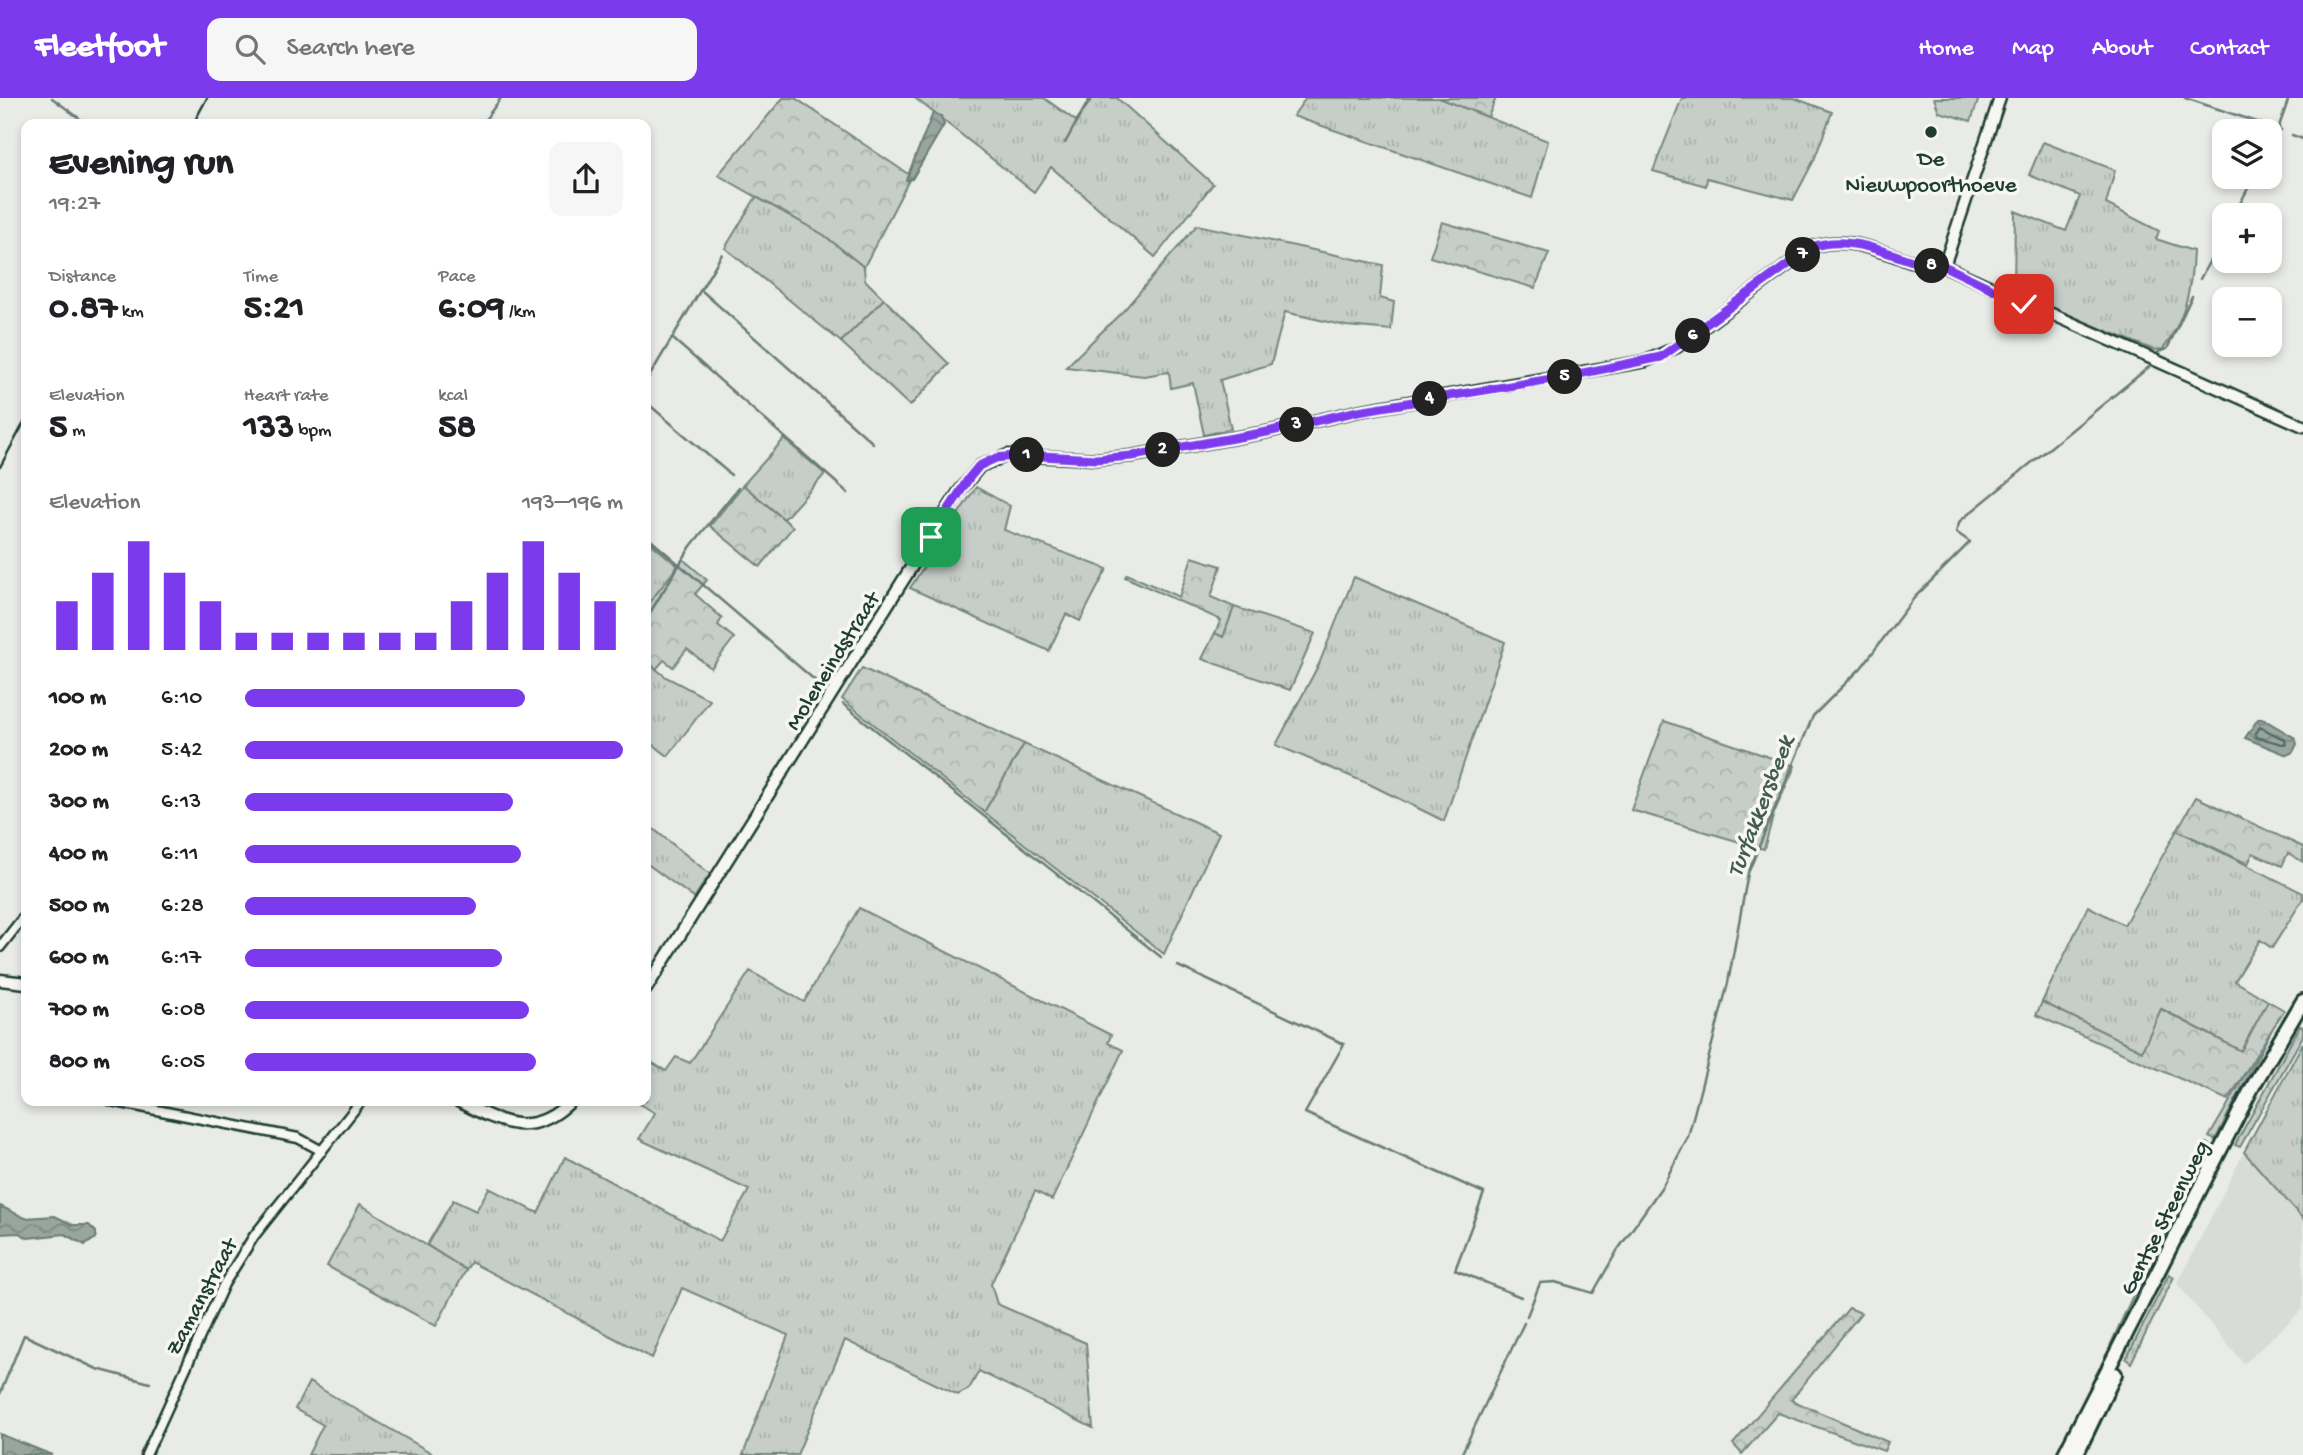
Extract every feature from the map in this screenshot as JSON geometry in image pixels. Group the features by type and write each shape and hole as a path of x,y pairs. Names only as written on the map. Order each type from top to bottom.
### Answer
{"main road":[{"name":"Gentse Steenweg","path":"2064,1455 2253,1086 2303,1001"},
{"name":"Gentse Steenweg","path":"2076,1455 2261,1087 2303,1015"}],"street":[{"path":"1944,266 2000,98"},
{"name":"Moleneindstraat","path":"651,981 958,493 987,461 1008,455 1096,459 1132,456 1267,432 1358,411 1646,361 1677,347 1812,247 1825,243 1853,243 1932,267 1944,266 2303,426"},
{"path":"0,947 21,920"},
{"path":"0,980 21,983"},
{"path":"136,1106 298,1138 321,1151"},
{"name":"Zamanstraat","path":"146,1455 224,1284 254,1236 357,1106"},
{"path":"468,1106 500,1122 513,1125 531,1124 549,1118 565,1106"}],"shaded area":[{"path":"2244,1152 2303,1219 2303,1309 2244,1364 2177,1284"}],"green space":[{"path":"783,98 795,98 911,176 864,267 824,235 718,175"},
{"path":"915,98 1044,98 1076,121 1093,98 1117,98 1213,184 1155,257 1051,167 1034,192"},
{"path":"1306,98 1439,98 1548,141 1532,198 1293,116"},
{"path":"1439,98 1496,98 1488,117"},
{"path":"1682,98 1794,98 1832,112 1814,160 1793,200 1707,178 1706,186 1653,171"},
{"path":"1934,98 1979,98 1971,121 1939,112"},
{"path":"2043,142 2115,170 2106,204 2159,231 2156,239 2193,251 2186,303 2177,327 2163,349 2154,350 2014,293 2015,211 2066,231 2080,196 2029,175"},
{"path":"756,197 824,235 864,267 865,280 884,299 841,342 725,248"},
{"path":"1442,222 1549,253 1535,288 1430,257"},
{"path":"1197,225 1383,265 1380,298 1394,302 1391,330 1346,326 1285,312 1271,364 1220,380 1231,429 1204,435 1193,383 1171,388 1169,372 1144,376 1066,367 1125,309"},
{"path":"884,299 949,364 910,406 841,342"},
{"path":"784,439 825,474 784,519 743,485"},
{"path":"743,485 793,527 760,567 710,526"},
{"path":"976,487 1010,506 1004,530 1107,569 1080,621 1066,614 1049,651 910,588"},
{"path":"651,543 678,566 651,601"},
{"path":"1192,557 1221,566 1211,597 1234,607 1223,637 1215,633 1221,620 1125,577 1127,574 1179,597"},
{"path":"683,559 707,580 695,594 722,618 718,625 734,638 711,668 687,649 673,667 664,660 656,669 651,664 651,601"},
{"path":"1354,577 1505,642 1444,821 1369,784 1276,745 1319,664"},
{"path":"1234,607 1315,633 1290,690 1202,659 1215,633 1223,636"},
{"path":"651,665 666,677 710,700 668,756 651,743"},
{"path":"862,668 1024,744 984,812 842,699"},
{"path":"1664,721 1795,766 1774,813 1764,849 1631,810"},
{"path":"1024,744 1219,833 1164,954 984,812"},
{"path":"2196,797 2303,847 2303,862 2288,853 2282,866 2253,853 2248,864 2177,830"},
{"path":"651,827 710,874 694,898 651,867"},
{"path":"2177,830 2303,893 2303,899 2272,948 2260,940 2235,981 2268,1001 2241,1051 2162,1009 2142,1051 2042,1002 2088,906 2124,925"},
{"path":"859,908 1111,1035 1108,1043 1123,1050 1052,1200 1035,1191 991,1284 997,1304 1086,1343 1093,1428 979,1371 969,1389 958,1395 845,1340 797,1455 743,1455 788,1335 682,1288 652,1358 471,1262 466,1270 427,1245 453,1200 476,1211 489,1188 538,1213 565,1157 720,1241 749,1190 639,1139 655,1113 643,1106 651,1106 651,1062 666,1071 676,1057 690,1063 750,971 804,1002"},
{"path":"2268,1001 2284,1010 2228,1100 2036,1015 2042,1002 2142,1051 2161,1009 2241,1051"},
{"path":"2300,1026 2303,1027 2303,1036 2240,1147 2235,1145"},
{"path":"2273,1027 2215,1140 2209,1137"},
{"path":"2303,1043 2303,1219 2244,1152"},
{"path":"2206,1143 2212,1146 2178,1214 2171,1211"},
{"path":"360,1204 466,1270 436,1326 327,1266"},
{"path":"2168,1218 2172,1224 2110,1346"},
{"path":"2169,1274 2174,1277 2131,1363 2126,1359"},
{"path":"1849,1308 1861,1313 1791,1400 1888,1442 1884,1451 1778,1413 1742,1454 1733,1444"},
{"path":"309,1382 435,1455 308,1455 323,1425 295,1409"}],"water":[{"path":"933,113 941,116 944,125 912,179 906,180"},
{"path":"2258,719 2263,719 2295,738 2297,744 2293,752 2287,755 2245,738"},
{"path":"0,1206 25,1218 55,1216 73,1225 89,1225 96,1232 96,1238 85,1245 65,1234 28,1238 19,1233 0,1234"},
{"path":"0,1434 52,1455 0,1455"}],"waterway":[{"path":"52,98 80,119"},
{"path":"486,119 501,98"},
{"path":"1065,143 1090,98"},
{"path":"2185,98 2248,119"},
{"name":"Turfakkersbeek","path":"2282,119 2289,98"},
{"path":"2292,135 2303,139"},
{"name":"Turfakkersbeek","path":"2240,203 2248,189"},
{"path":"651,374 722,254"},
{"name":"Turfakkersbeek","path":"2200,279 2212,256"},
{"path":"701,290 873,443"},
{"name":"Turfakkersbeek","path":"2158,352 2167,349 2192,296"},
{"path":"672,338 848,493"},
{"name":"Turfakkersbeek","path":"1527,1316 1540,1283 1555,1282 1593,1293 1617,1251 1663,1185 1688,1137 1728,983 1748,873 1813,716 1861,668 1914,598 1970,542 1956,532 1960,521 2149,367"},
{"path":"651,406 731,475"},
{"path":"651,611 691,546 738,488"},
{"path":"651,540 824,688"},
{"path":"843,704 1161,957"},
{"path":"1178,966 1344,1044 1305,1113 1484,1193 1455,1270 1521,1297"},
{"name":"Turfakkersbeek","path":"1461,1455 1524,1323"},
{"path":"0,1394 24,1335 97,1369 150,1383"}],"railway":[{"path":"196,119 207,98"},
{"path":"0,467 21,428"}],"place":[{"name":"De Nieuwpoorthoeve","path":"1931,132"}],"route":[{"path":"931,537 958,493 979,466 1008,455 1096,459 1132,456 1267,432 1358,411 1564,377 1661,357 1812,247 1825,243 1853,243 1932,267 1944,266 1951,272 2024,304"}]}
